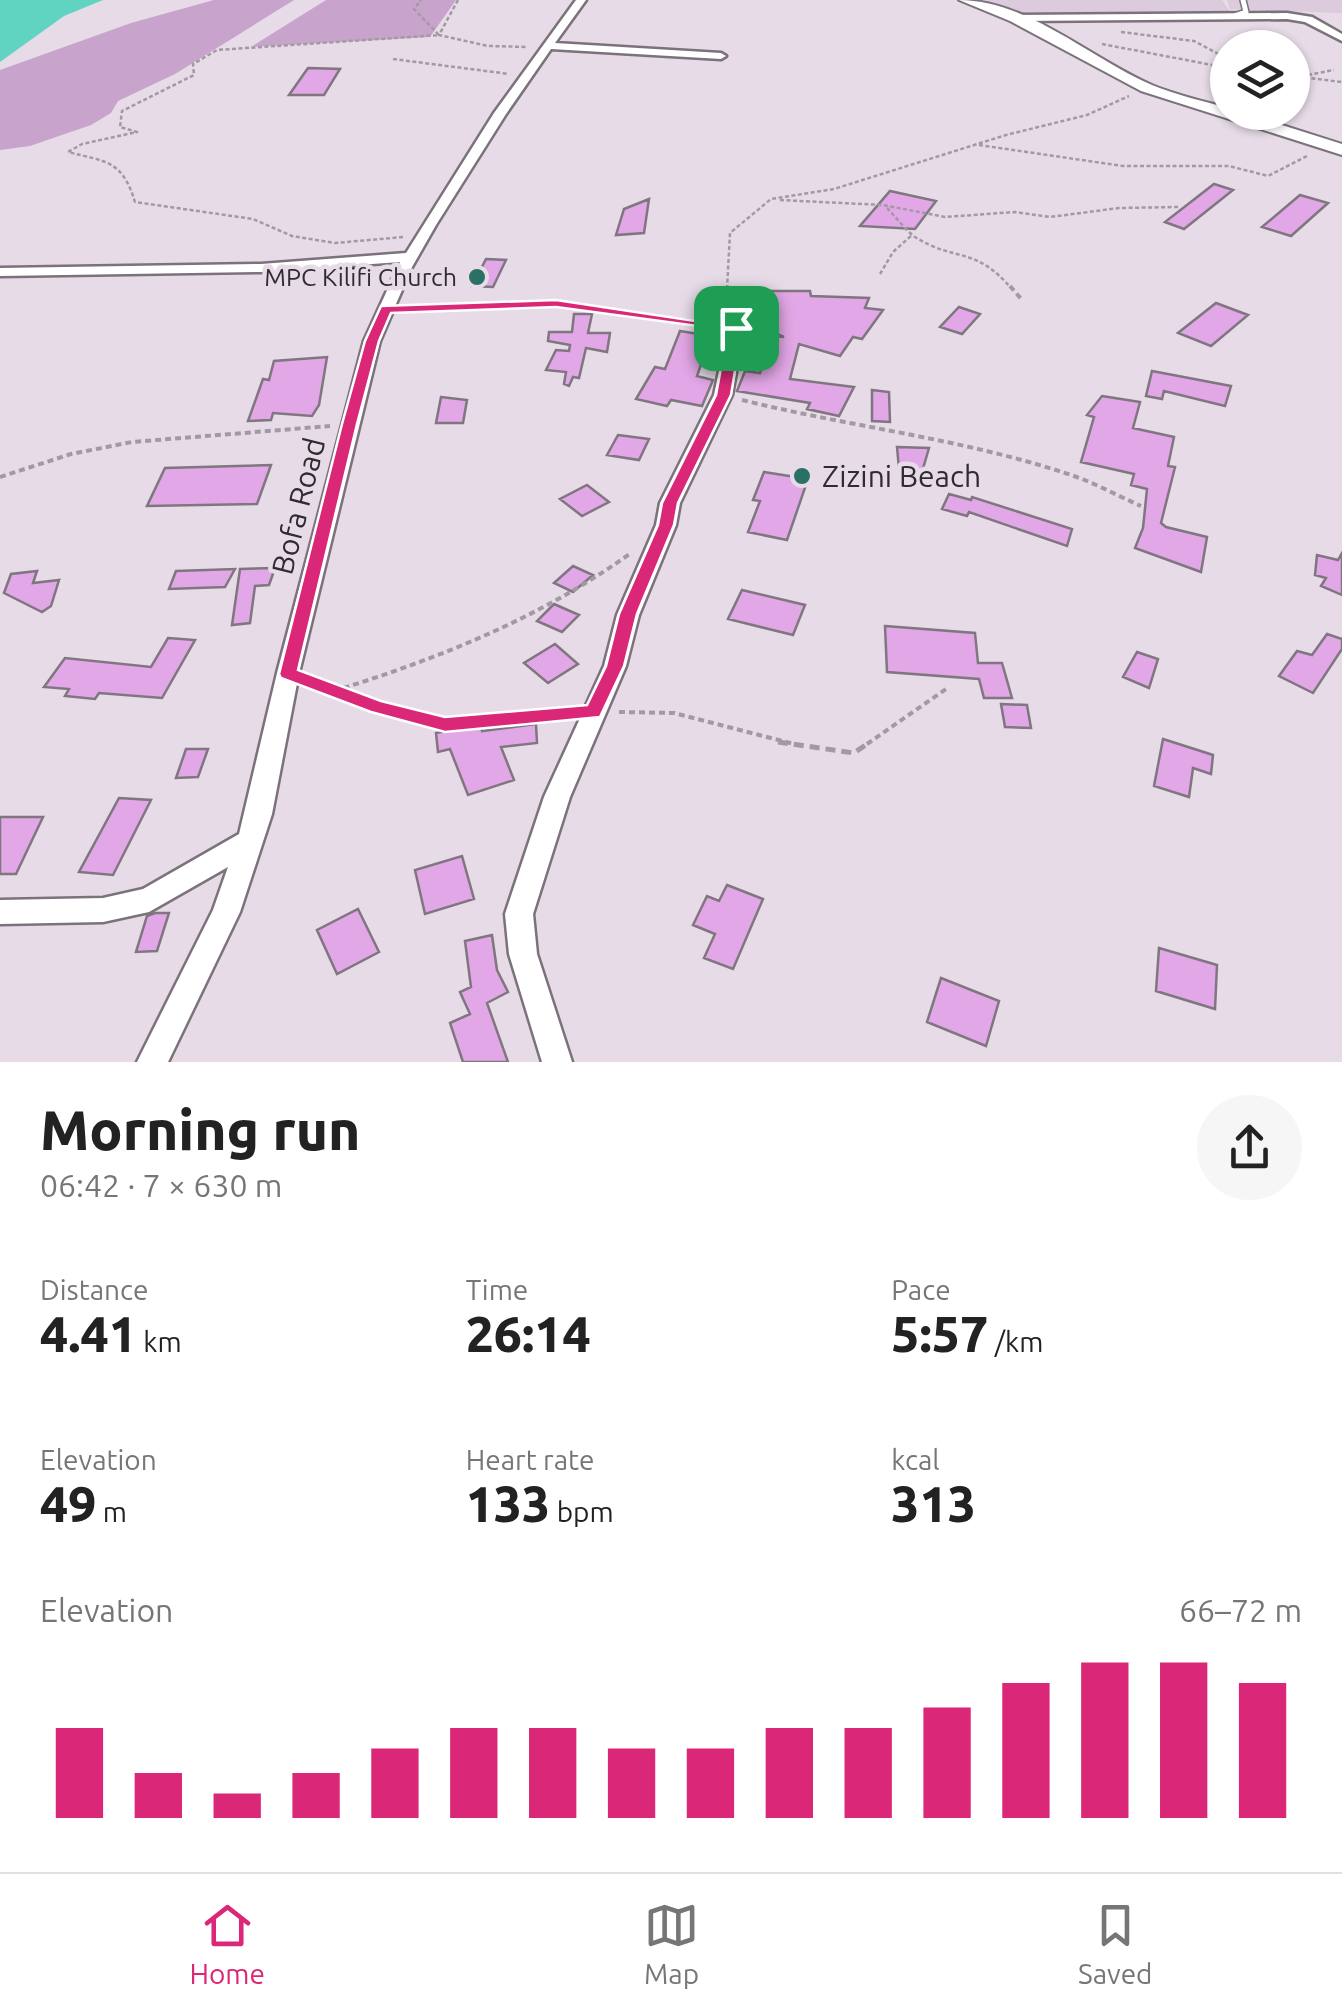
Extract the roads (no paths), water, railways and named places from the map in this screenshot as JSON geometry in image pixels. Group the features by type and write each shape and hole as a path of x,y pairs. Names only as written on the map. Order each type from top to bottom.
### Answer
{"street":[{"name":"Bofa Road","path":"152,1062 226,912 250,840 372,341 422,236 500,113 581,0"},
{"path":"966,0 1015,18 1147,88 1334,148"},
{"path":"1015,18 1308,19 1342,38"},
{"path":"548,46 720,56"},
{"path":"0,272 260,268 410,257"},
{"path":"557,1062 523,954 519,914 558,797 615,666 628,614 666,525 678,485 724,395 736,328"},
{"path":"0,912 104,910 149,900 250,840"}],"lane":[{"path":"1234,16 1246,12 1242,0"}],"place":[{"name":"MPC Kilifi Church","path":"477,277"},
{"name":"Zizini Beach","path":"802,476"}]}
